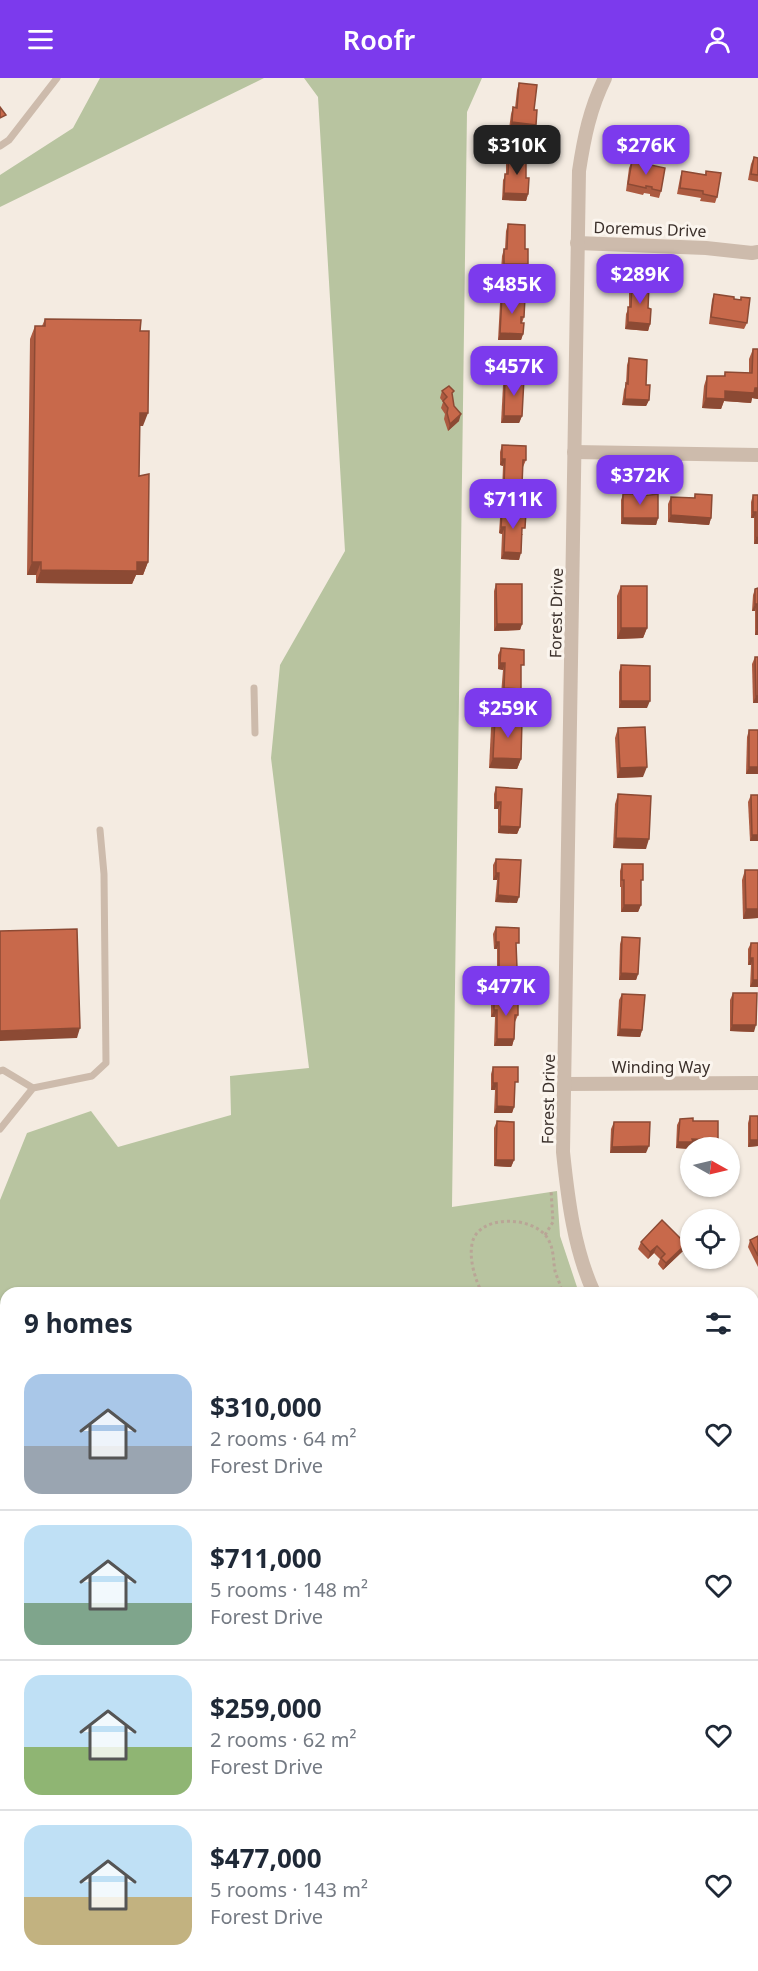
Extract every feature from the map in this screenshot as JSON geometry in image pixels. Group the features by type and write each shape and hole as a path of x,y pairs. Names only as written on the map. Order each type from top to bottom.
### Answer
{"street":[{"name":"Forest Drive","path":"592,1287 576,1237 567,1194 563,1152 579,171 591,109 605,78"},
{"name":"Doremus Drive","path":"577,243 758,252"},
{"path":"574,452 758,455"},
{"name":"Winding Way","path":"565,1084 758,1083"}],"lane":[{"path":"0,146 9,140 57,78"},
{"path":"254,688 255,734"},
{"path":"0,1129 33,1088 92,1076 106,1063 104,874 100,831"},
{"path":"0,1071 3,1070 33,1088"}],"path":[{"path":"545,1235 553,1222 551,1190"},
{"path":"479,1287 472,1242 477,1234 488,1225 507,1221 530,1224 545,1235 552,1247 555,1271 560,1287"}],"green space":[{"path":"100,78 264,78 0,207 0,175 73,128"},
{"path":"304,78 482,78 467,112 452,1207 557,1191 560,1236 577,1287 0,1287 0,1200 27,1133 91,1111 118,1147 231,1115 230,1076 309,1068 271,758 280,665 345,551 318,97"}],"building":[{"path":"519,83 537,85 534,110 537,110 536,125 512,122 513,107 517,108"},
{"path":"0,107 6,115 0,118"},
{"path":"509,154 526,155 526,178 529,178 528,194 504,193"},
{"path":"754,157 758,158 758,175 751,174"},
{"path":"632,161 665,168 661,191 652,189 652,187 628,184"},
{"path":"682,171 706,175 706,171 721,173 717,197 703,194 703,191 680,188"},
{"path":"508,224 525,225 525,249 528,249 528,264 504,264"},
{"path":"632,284 649,286 650,324 628,322"},
{"path":"714,294 741,300 741,297 750,298 747,323 711,317"},
{"path":"502,296 525,297 524,317 521,317 521,323 524,323 523,334 500,333"},
{"path":"45,319 141,320 140,331 149,331 148,413 140,413 139,476 149,474 148,562 137,562 137,571 41,570 41,562 32,562 35,326 45,326"},
{"path":"753,349 758,349 758,388 755,388 754,393 725,391 725,399 706,398 707,376 725,376 725,372 752,373"},
{"path":"629,358 647,360 646,385 650,385 649,400 625,399"},
{"path":"505,378 524,378 522,416 504,416"},
{"path":"449,386 454,391 452,393 454,406 461,414 450,424 448,408 443,401 447,397 442,391"},
{"path":"502,445 526,446 522,485 504,484 505,459 502,459"},
{"path":"623,494 642,494 642,496 658,494 658,518 623,518"},
{"path":"695,494 712,495 711,518 671,515 671,497 695,498"},
{"path":"753,495 758,495 758,538 756,537 756,512 753,512"},
{"path":"502,511 526,512 525,528 522,528 521,553 504,552 505,527 501,527"},
{"path":"496,584 522,584 522,624 497,624"},
{"path":"621,586 647,586 647,628 621,628"},
{"path":"758,588 758,628 757,628 755,589"},
{"path":"501,648 524,650 524,665 521,665 521,689 504,688 505,663 500,663"},
{"path":"755,657 758,657 758,696 756,696"},
{"path":"621,665 650,666 650,701 621,701"},
{"path":"495,718 522,720 521,759 493,758"},
{"path":"645,727 647,767 620,768 618,728"},
{"path":"749,730 758,730 758,767 749,767"},
{"path":"496,787 522,789 520,827 500,826 501,802 496,802"},
{"path":"618,794 651,796 649,839 616,838"},
{"path":"751,795 758,795 758,835 752,835"},
{"path":"496,859 521,860 519,897 498,895 499,873 496,873"},
{"path":"622,864 643,864 641,905 624,905"},
{"path":"745,870 758,870 758,909 746,909"},
{"path":"496,927 519,928 519,943 516,943 517,968 499,968 499,942 496,942"},
{"path":"77,929 80,1028 0,1031 0,931"},
{"path":"622,937 640,938 638,974 621,973"},
{"path":"751,943 758,943 758,980 753,980 753,958 750,958"},
{"path":"733,993 757,993 756,1025 732,1025"},
{"path":"622,994 645,995 642,1030 620,1029"},
{"path":"494,998 518,998 514,1039 497,1039 497,1010 494,1010"},
{"path":"493,1067 518,1067 514,1107 497,1106 497,1083 493,1083"},
{"path":"750,1116 758,1116 758,1140 750,1140"},
{"path":"680,1119 718,1121 718,1137 680,1137 680,1142 678,1142"},
{"path":"497,1121 514,1122 514,1160 496,1160"},
{"path":"614,1122 650,1122 649,1146 612,1147"},
{"path":"662,1220 680,1238 680,1250 666,1263 661,1258 665,1254 657,1246 650,1252 641,1242"},
{"path":"758,1236 758,1256 750,1240"}]}
